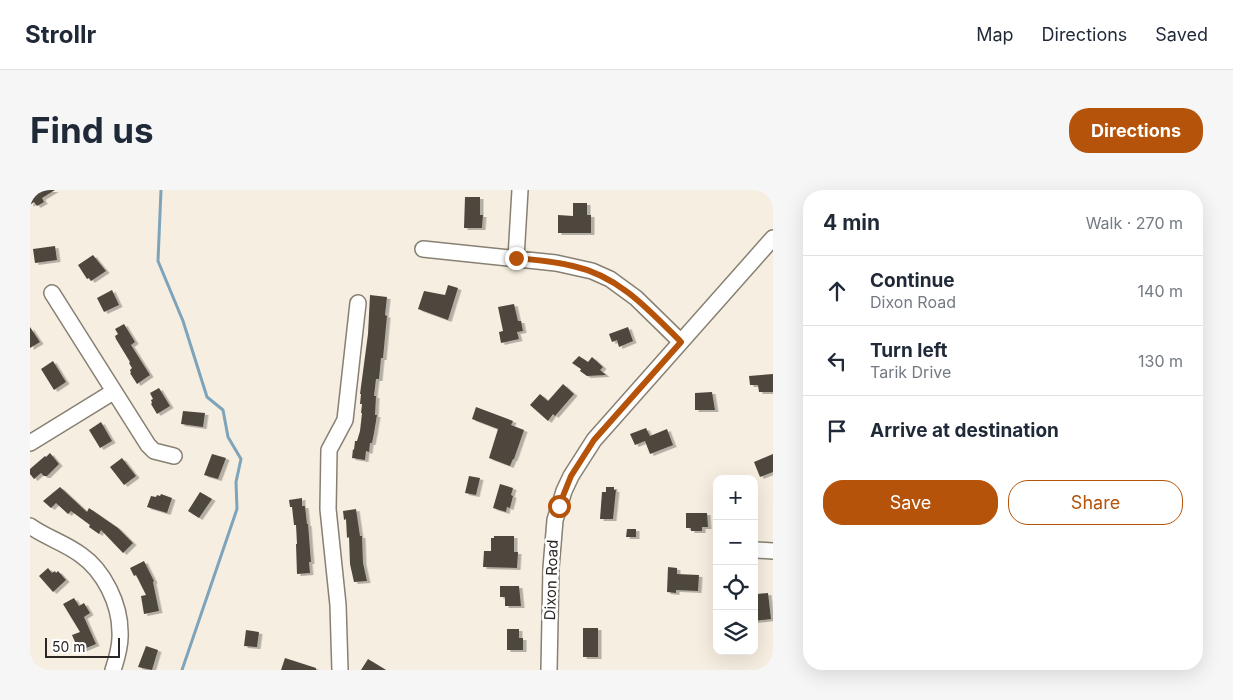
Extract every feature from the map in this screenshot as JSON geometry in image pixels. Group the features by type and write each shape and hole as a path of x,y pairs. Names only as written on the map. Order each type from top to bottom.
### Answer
{"street":[{"path":"516,258 520,190"},
{"name":"Dixon Road","path":"549,670 552,540 555,520 564,491 582,457 594,440 773,238"},
{"path":"423,249 516,258 573,266 592,271 610,279 636,298 681,342"},
{"path":"52,293 148,445 154,451 174,456"},
{"path":"340,670 338,605 328,509 329,450 345,420 358,303"},
{"path":"30,443 113,392"},
{"path":"30,526 81,555 92,564 108,587 116,606 120,631 118,655 113,670"},
{"path":"758,550 773,551"}],"building":[{"path":"30,190 55,190 42,198 44,202 37,206 34,202 30,205"},
{"path":"465,197 480,197 480,215 483,215 482,228 464,228"},
{"path":"573,203 587,203 587,215 591,215 591,233 558,233 558,215 573,216"},
{"path":"55,246 57,260 35,263 33,249"},
{"path":"93,255 106,271 91,281 89,278 87,279 78,265"},
{"path":"448,285 458,288 448,320 418,309 424,291 445,295"},
{"path":"112,290 119,305 104,312 97,298"},
{"path":"370,295 387,297 385,315 387,316 383,358 381,358 379,379 376,379 374,396 376,396 375,415 377,415 372,443 370,443 369,452 366,451 365,460 352,458 355,441 357,441 360,431 362,413 360,394 368,334"},
{"path":"514,304 518,321 521,321 523,331 517,332 519,339 501,343 499,332 503,331 498,307"},
{"path":"124,324 135,342 131,345 150,375 137,384 130,373 132,368 130,362 115,336 118,334 115,329"},
{"path":"30,327 40,342 30,348"},
{"path":"628,327 633,341 619,347 617,340 612,342 609,334"},
{"path":"579,356 588,362 592,357 603,367 600,370 606,375 587,376 572,363"},
{"path":"53,361 66,382 54,390 41,369"},
{"path":"773,374 773,392 759,392 758,385 750,385 749,376"},
{"path":"563,384 574,394 555,416 553,414 548,421 530,405 540,394 548,401"},
{"path":"159,388 170,406 157,414 151,404 153,399 150,393"},
{"path":"712,392 715,410 695,410 695,393"},
{"path":"476,407 513,421 511,425 524,430 510,466 489,458 498,429 472,419"},
{"path":"183,411 205,413 203,427 181,424"},
{"path":"101,422 112,441 100,448 89,430"},
{"path":"646,428 650,436 667,429 673,445 650,454 645,441 635,445 630,434"},
{"path":"50,453 59,464 47,476 41,473 34,479 30,474 30,469"},
{"path":"212,454 226,458 218,479 204,475"},
{"path":"773,454 773,472 760,477 754,462"},
{"path":"122,458 136,476 124,485 110,467"},
{"path":"469,476 480,478 476,495 465,493"},
{"path":"500,484 513,488 510,508 507,507 506,512 493,508"},
{"path":"60,487 87,512 89,508 118,528 133,543 123,553 101,530 99,534 71,511 68,514 56,503 51,508 43,501"},
{"path":"606,487 614,487 614,490 616,490 613,519 600,519 602,492 606,492"},
{"path":"200,492 212,499 199,518 188,511"},
{"path":"161,494 172,498 167,513 147,507 151,496 156,497"},
{"path":"302,498 302,506 305,506 308,524 311,562 309,562 310,573 297,574 296,525 294,525 292,507 290,507 289,500"},
{"path":"356,509 360,536 362,536 363,563 367,581 354,582 350,564 349,537 347,538 346,519 344,520 343,511"},
{"path":"686,513 707,513 708,527 702,527 702,531 691,531 691,528 686,528"},
{"path":"627,529 636,529 636,537 626,537"},
{"path":"494,536 514,536 514,552 518,552 517,568 483,567 484,551 491,551 491,538 494,538"},
{"path":"144,561 154,581 159,611 144,614 141,596 146,595 136,575 134,576 130,568"},
{"path":"668,567 677,568 677,574 699,575 698,591 676,590 676,593 667,592"},
{"path":"48,568 52,573 58,571 66,580 53,592 39,576"},
{"path":"500,586 519,586 521,606 505,606 505,597 500,597"},
{"path":"768,593 771,619 758,621 758,594"},
{"path":"74,598 79,606 84,603 90,613 84,617 96,644 79,651 72,635 80,632 63,604"},
{"path":"583,628 598,628 598,657 583,657"},
{"path":"507,629 519,629 519,638 523,638 523,650 507,650"},
{"path":"246,630 259,632 257,647 244,646"},
{"path":"146,646 158,650 152,670 138,667"},
{"path":"285,658 316,668 316,670 281,670"},
{"path":"368,659 386,670 361,670"}],"waterway":[{"path":"161,190 158,261 183,321 207,397 223,410 228,437 241,459 236,482 237,509 182,670"}],"route":[{"path":"516,258 573,266 592,271 610,279 636,298 681,342 594,440 571,476 559,506"}]}
